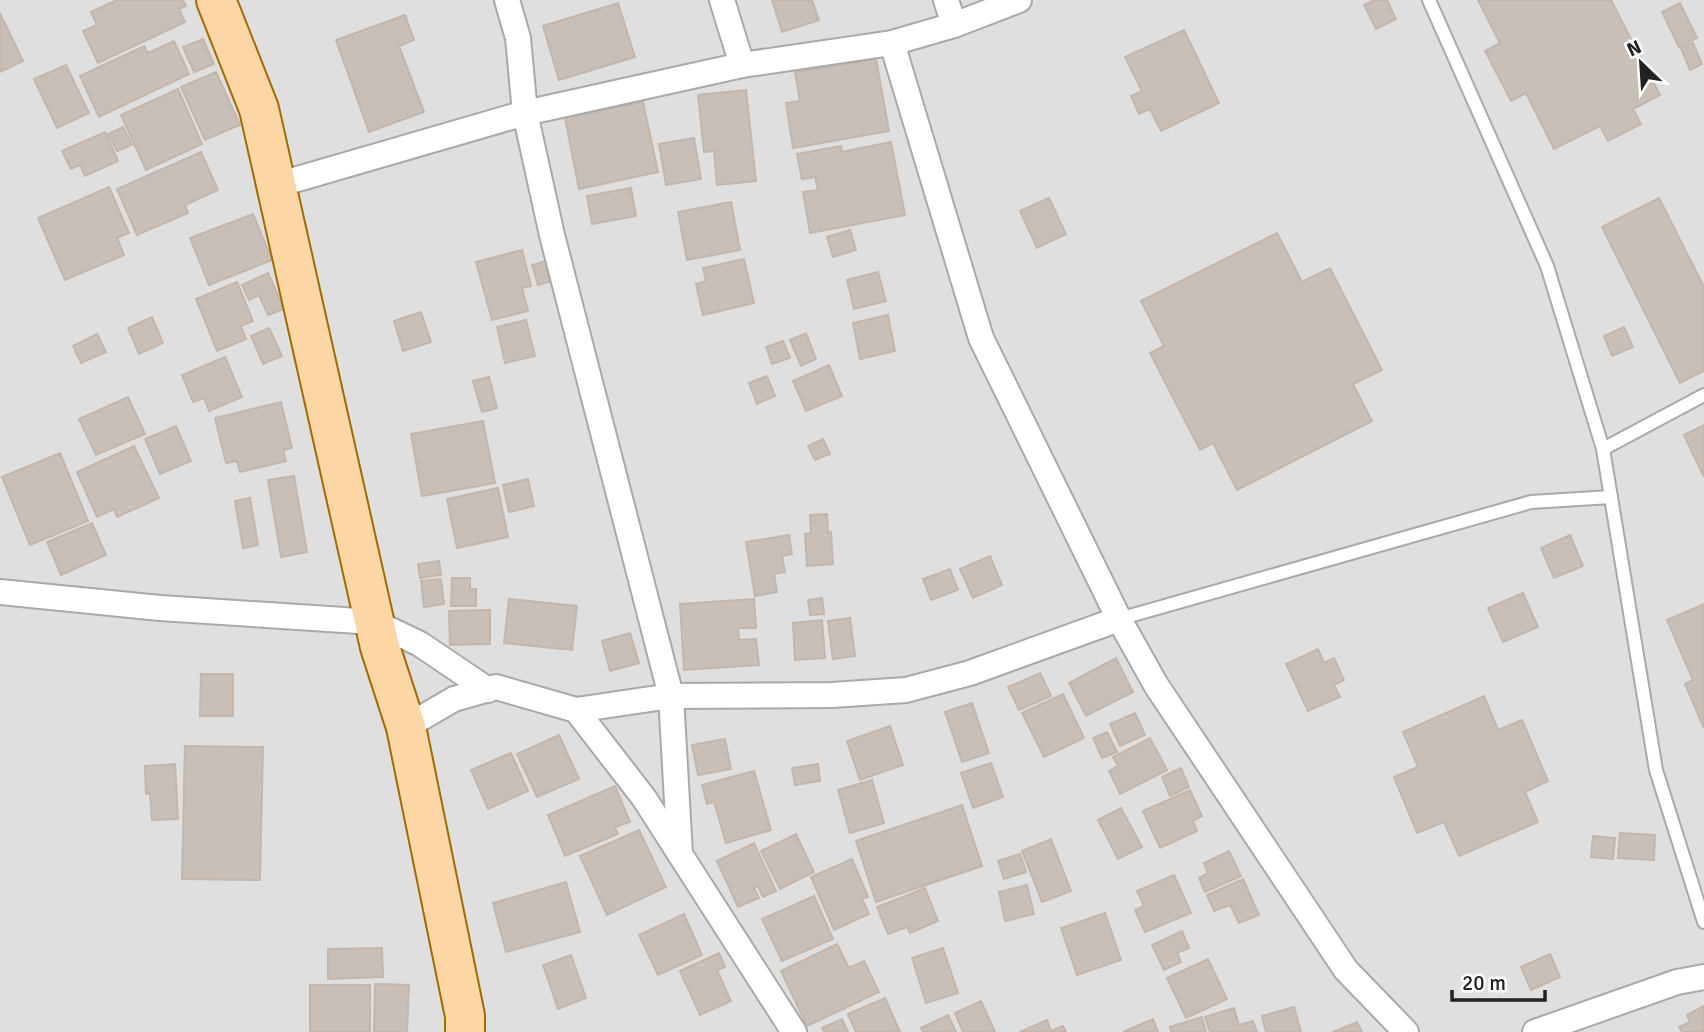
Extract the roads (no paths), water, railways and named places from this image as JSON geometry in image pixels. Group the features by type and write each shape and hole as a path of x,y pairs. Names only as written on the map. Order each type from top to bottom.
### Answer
{"main road":[{"path":"216,0 259,109 374,622 406,727 465,1016 465,1032"}],"street":[{"path":"507,0 518,38 525,113 552,235 671,696 680,854"},
{"path":"722,0 742,65"},
{"path":"946,0 954,25"},
{"path":"277,185 525,113 742,65 892,43 954,25 1019,0"},
{"path":"892,43 981,338 1119,619 1156,685 1346,970 1406,1032"},
{"path":"0,592 160,608 374,622 419,644 488,690"},
{"path":"406,727 454,699 496,687 576,710 671,696 832,695 906,690 970,673 1119,619"},
{"path":"576,710 644,798 794,1032"},
{"path":"1535,1032 1677,982 1704,977"}],"lane":[{"path":"1429,0 1547,265 1603,449 1656,770 1704,922"},
{"path":"1603,449 1704,395"},
{"path":"1119,619 1531,502 1611,497"}]}
